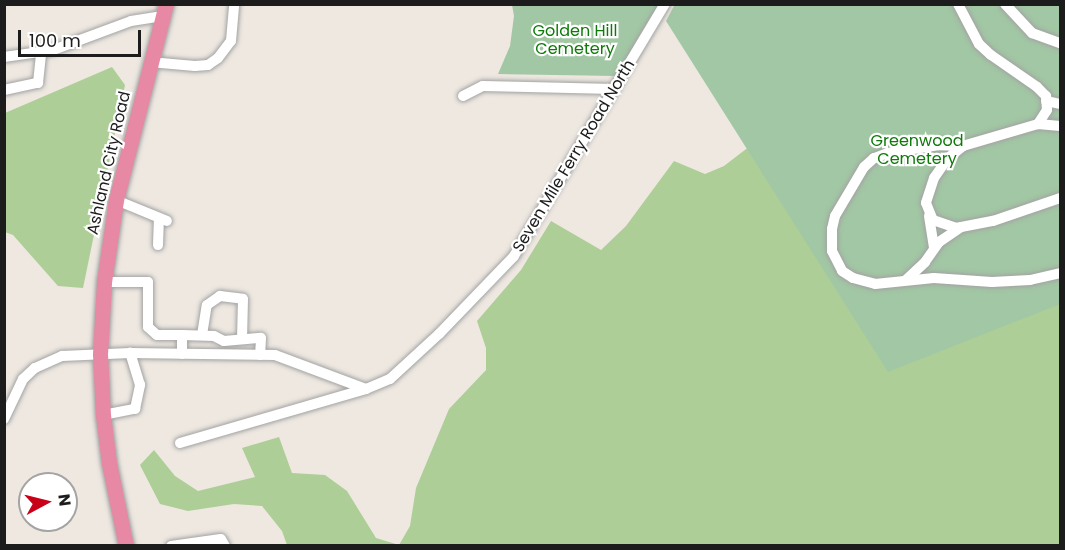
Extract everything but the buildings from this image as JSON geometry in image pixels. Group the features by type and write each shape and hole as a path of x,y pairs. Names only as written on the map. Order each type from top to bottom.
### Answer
{"highway":[{"name":"Ashland City Road","path":"126,546 109,463 104,415 100,354 104,282 116,200 164,10"}],"street":[{"path":"150,62 208,65 218,58 231,41 234,4"},
{"name":"Seven Mile Ferry Road North","path":"180,443 366,389 390,379 439,334 514,256 665,4"},
{"path":"958,4 980,44 991,55 1037,87 1046,101 1045,116 1038,124"},
{"path":"1005,4 1032,33 1060,43"},
{"path":"4,57 41,52 164,10"},
{"path":"4,90 38,83 41,52"},
{"path":"463,96 483,86 615,89"},
{"path":"1046,101 1060,104"},
{"path":"1060,126 1038,124 963,146 939,145 874,158 864,167 836,216 831,239 835,260 842,271 865,283 884,284 940,278 992,282 1030,280 1060,273"},
{"path":"940,278 930,268 932,251 926,203 929,187 948,158 963,146"},
{"path":"929,216 939,224 962,227 993,221 1060,198"},
{"path":"116,200 163,219 158,245"},
{"path":"906,280 932,251 962,227"},
{"path":"104,282 148,282 148,327 157,335 202,335 224,340 261,338 260,355"},
{"path":"202,335 207,305 220,296 243,299 242,339"},
{"path":"182,335 182,354"},
{"path":"4,419 24,379 35,368 62,356 130,353 275,355 366,389"},
{"path":"104,415 135,409 141,385 130,353"},
{"path":"171,546 221,539 225,546"}],"green space":[{"name":"Greenwood Cemetery","path":"675,4 1060,5 1060,304 888,372 666,21"},
{"path":"864,4 1060,280 1060,545 399,545 410,526 416,488 449,409 486,370 486,348 477,321 521,270 551,221 601,250 626,226 674,161 705,174 724,166 771,130"},
{"name":"Golden Hill Cemetery","path":"512,5 660,5 615,76 498,74 510,46 514,16"},
{"path":"112,67 125,85 83,288 58,286 13,235 5,232 5,113"},
{"path":"279,437 292,473 325,475 347,491 376,538 399,545 287,545 282,531 262,506 234,504 188,511 160,504 140,465 154,450 175,476 198,491 255,477 242,448"}]}
